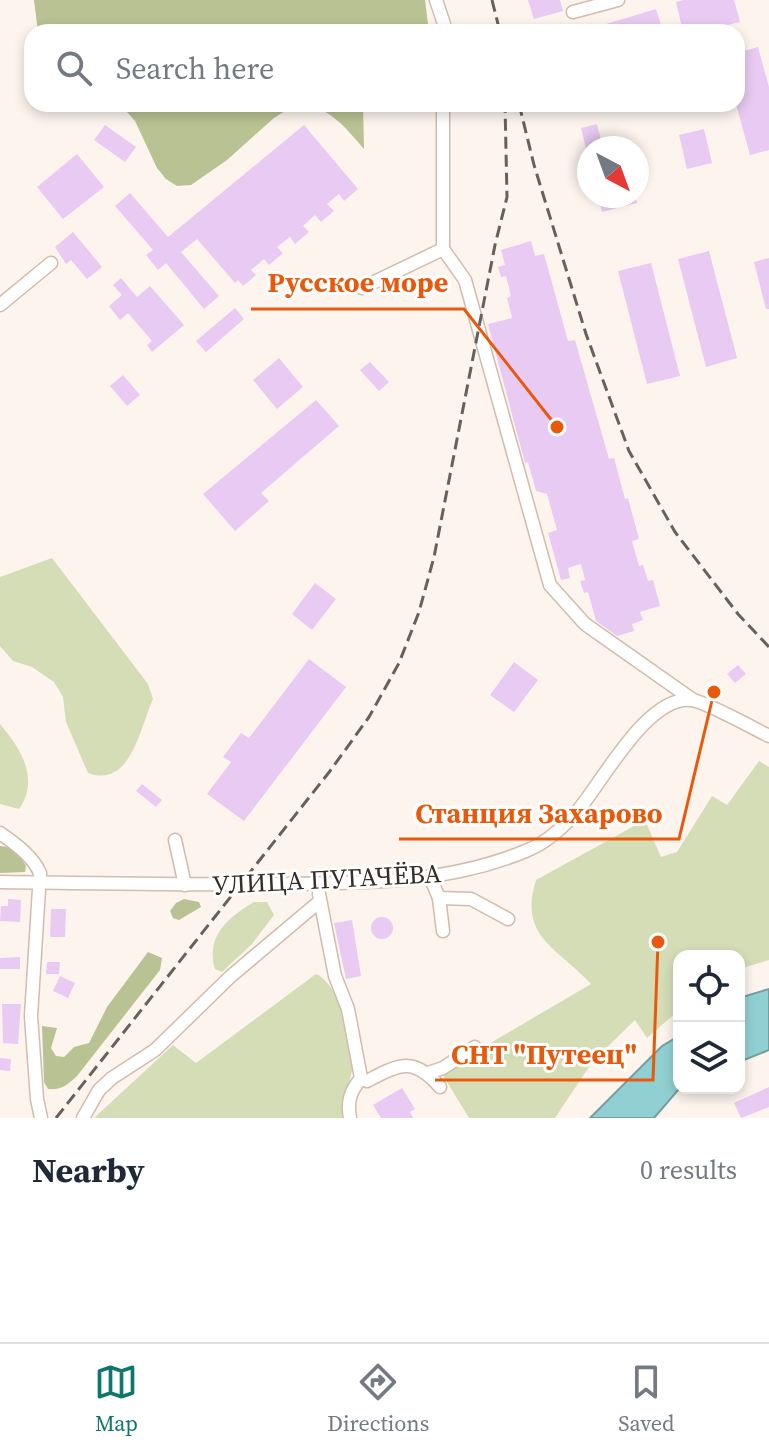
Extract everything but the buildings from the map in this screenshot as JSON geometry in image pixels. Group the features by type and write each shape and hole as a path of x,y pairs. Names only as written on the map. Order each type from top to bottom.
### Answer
{"street":[{"path":"436,0 444,24"},
{"path":"573,12 618,0"},
{"path":"443,112 443,249 465,280 550,585 585,624 693,700 769,736"},
{"path":"362,288 443,249"},
{"path":"0,305 51,263"},
{"name":"УЛИЦА ПУГАЧЁВА","path":"0,882 185,885 406,881 501,862 536,847 557,832 576,813 636,733 657,712 672,703 693,700"},
{"path":"0,833 17,845 36,864 40,873 31,1016 41,1118"},
{"path":"175,840 185,885"},
{"path":"430,877 439,898 443,931"},
{"path":"317,883 335,976 348,1009 361,1078 352,1089 347,1103 350,1118"},
{"path":"439,898 471,899 508,919"},
{"path":"83,1118 105,1084 155,1050 231,976 320,901"},
{"path":"428,1073 443,1068 475,1047"},
{"path":"361,1078 367,1081 400,1065 412,1066 428,1073 440,1087"}],"green space":[{"path":"34,0 425,0 428,24 37,24"},
{"path":"127,112 283,112 227,160 191,185 177,186 157,168 135,121"},
{"path":"324,112 363,112 364,149 343,126"},
{"path":"52,558 148,684 153,699 132,752 124,764 103,776 88,773 66,722 63,697 54,682 32,667 13,661 0,646 0,577"},
{"path":"0,724 21,754 28,776 25,798 19,809 0,804"},
{"path":"759,761 769,767 769,960 745,967 745,950 673,950 673,1015 647,1038 635,1020 593,1061 555,1118 469,1118 441,1072 591,984 544,940 537,928 532,915 536,880 645,820 661,857 677,852 712,796 727,805"},
{"path":"0,846 18,856 26,866 25,872 0,873"},
{"path":"184,899 199,902 201,907 179,920 173,918 170,911"},
{"path":"254,902 267,902 274,915 252,944 222,972 215,969 213,947 221,929"},
{"path":"148,952 162,958 160,970 77,1076 64,1086 48,1089 44,1082 42,1026 57,1028 51,1048 56,1056 64,1057 74,1047 89,1043 107,1007"},
{"path":"316,974 324,979 338,1000 351,1041 353,1063 343,1103 343,1118 94,1118 173,1045 196,1063"}],"water":[{"path":"769,989 769,1050 745,1060 745,1022 745,996"},
{"path":"673,1040 675,1094 654,1118 590,1118 662,1046"}],"railway":[{"path":"492,0 498,24"},
{"path":"56,1118 330,771 369,717 399,663 419,612 434,557 507,197 505,112"},
{"path":"521,112 586,334 629,451 675,532 738,614 769,647"}],"place":[{"name":"Русское море","path":"557,427"},
{"name":"Станция Захарово","path":"714,692"},
{"name":"СНТ \"Путеец\"","path":"658,942"}]}
